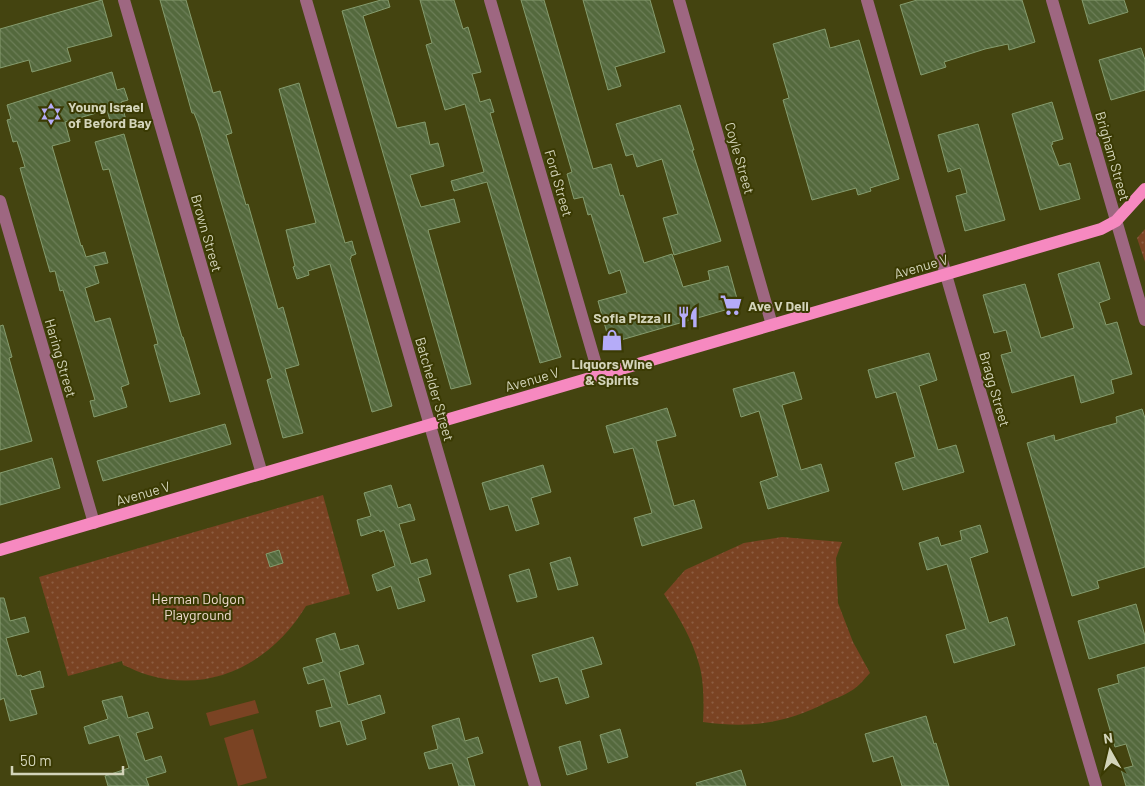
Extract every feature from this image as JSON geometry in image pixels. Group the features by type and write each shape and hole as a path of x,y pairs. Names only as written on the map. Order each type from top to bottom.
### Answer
{"main road":[{"name":"Avenue V","path":"0,550 1101,228 1116,221 1145,189"}],"street":[{"name":"Brown Street","path":"124,0 262,474"},
{"name":"Batchelder Street","path":"306,0 535,786"},
{"name":"Ford Street","path":"490,0 599,375"},
{"name":"Coyle Street","path":"679,0 772,325"},
{"name":"Bragg Street","path":"867,0 945,274 1096,786"},
{"name":"Brigham Street","path":"1052,0 1145,320"},
{"name":"Haring Street","path":"0,201 94,523"}],"green space":[{"path":"1145,229 1145,262 1137,238"},
{"name":"Herman Dolgon Playground","path":"323,495 350,594 306,606 292,626 276,643 239,669 218,676 195,680 172,680 142,673 123,665 122,661 68,676 39,577"},
{"path":"782,537 842,542 836,558 838,603 853,642 870,673 858,686 848,693 798,715 753,724 737,725 703,722 701,670 689,636 664,594 685,570 744,543"},
{"path":"255,700 259,713 210,726 206,713"},
{"path":"253,729 267,778 238,786 224,738"}],"building":[{"path":"102,0 112,36 67,48 71,61 32,72 29,60 0,68 0,29"},
{"path":"160,0 186,0 213,93 220,91 232,133 226,135 246,205 248,204 278,309 283,307 299,365 285,369 303,433 283,438 267,380 272,378"},
{"path":"381,0 388,0 390,7 363,16 397,128 425,122 430,145 438,143 444,166 410,175 417,197 421,207 454,199 460,222 428,230 471,384 451,389 342,11"},
{"path":"420,0 454,0 463,29 468,27 481,72 472,74 480,102 490,99 494,112 490,113 561,357 540,363 487,182 454,191 451,181 484,172 465,104 445,110 426,45 432,43"},
{"path":"521,0 544,0 593,169 611,164 620,196 623,195 644,263 672,254 683,287 710,280 708,271 728,266 739,306 614,342 609,340 598,301 627,293 620,270 609,274 591,214 588,215 583,197 574,199 567,174 572,172"},
{"path":"583,0 650,0 665,52 615,67 621,86 608,90"},
{"path":"917,0 1022,0 1035,42 1009,50 1008,44 985,49 944,62 946,67 921,75 900,5"},
{"path":"1082,0 1124,0 1128,12 1089,24"},
{"path":"825,29 830,48 859,40 899,179 870,188 871,191 858,195 856,188 812,200 783,100 789,98 773,44"},
{"path":"1141,48 1145,60 1145,90 1111,100 1099,60"},
{"path":"112,72 117,90 124,88 128,100 121,102 126,120 111,124 107,110 65,122 70,141 52,146 81,246 86,257 105,252 108,263 94,266 99,283 85,288 95,322 110,318 129,384 121,387 127,407 94,417 90,401 95,400 63,290 60,291 55,271 50,272 20,168 25,167 17,141 13,142 7,120 11,119 7,105"},
{"path":"299,83 345,243 352,241 356,254 351,256 350,259 392,406 372,412 330,264 308,271 309,275 297,279 293,267 295,266 286,230 316,223 279,89"},
{"path":"1052,102 1063,139 1052,142 1053,144 1051,145 1059,166 1070,163 1080,199 1040,210 1012,114"},
{"path":"680,105 721,241 674,255 663,218 678,214 662,159 637,167 633,154 626,156 616,124"},
{"path":"978,124 1005,220 965,231 956,196 967,193 961,170 960,168 948,172 938,135"},
{"path":"124,134 200,394 170,402 154,345 158,344 109,169 103,170 95,142"},
{"path":"1099,262 1110,299 1099,303 1106,325 1117,322 1132,374 1111,380 1114,393 1081,403 1074,375 1012,393 1001,355 1012,352 1006,330 994,333 983,295 1025,284 1041,338 1074,328 1058,274"},
{"path":"3,325 12,357 9,358 32,441 0,450 0,326"},
{"path":"929,353 937,380 919,386 938,450 956,445 964,472 903,490 895,463 915,457 896,392 876,398 868,370"},
{"path":"794,372 802,399 782,405 801,470 821,464 829,491 768,509 760,482 778,476 759,411 741,417 733,389"},
{"path":"667,408 676,436 656,441 674,506 694,500 702,528 642,546 634,518 652,513 633,448 614,453 606,426"},
{"path":"1142,409 1145,418 1145,567 1097,581 1099,588 1072,596 1027,443 1054,435 1055,441 1117,423 1116,417"},
{"path":"225,424 231,444 103,481 97,461"},
{"path":"52,458 60,488 0,505 0,473"},
{"path":"543,465 551,492 531,498 539,524 516,531 508,505 490,510 482,483"},
{"path":"391,485 398,508 410,504 415,520 399,524 411,564 427,559 431,574 418,578 425,601 398,609 391,586 377,591 372,575 395,566 384,530 361,536 357,520 371,516 364,493"},
{"path":"980,525 988,552 970,558 989,623 1007,617 1015,645 954,663 946,635 966,629 947,564 927,570 919,543 938,537 941,546 962,540 960,531"},
{"path":"279,550 283,563 270,567 266,554"},
{"path":"570,557 578,585 558,590 550,563"},
{"path":"529,569 537,597 517,602 509,575"},
{"path":"0,598 4,598 10,621 25,617 29,632 6,638 17,676 21,675 22,677 40,671 44,687 30,690 37,714 10,721 4,698 0,700"},
{"path":"1136,604 1145,636 1145,643 1089,659 1078,621"},
{"path":"335,633 340,650 358,645 364,664 339,672 348,705 380,695 385,713 361,721 366,739 347,745 340,721 320,727 316,711 332,707 324,679 308,684 303,668 323,662 316,639"},
{"path":"593,637 602,664 581,670 589,697 566,704 558,677 540,682 532,655"},
{"path":"1145,667 1145,786 1126,786 1121,769 1133,766 1126,744 1115,747 1098,689 1119,683 1117,675"},
{"path":"122,696 128,718 148,712 153,728 136,733 145,761 161,756 166,772 146,778 149,786 108,786 105,776 129,768 119,735 89,744 84,727 108,719 102,701"},
{"path":"926,716 949,786 902,786 893,756 873,762 865,734"},
{"path":"459,718 465,741 478,737 483,753 467,758 475,786 459,786 452,763 429,769 424,753 438,749 432,726"},
{"path":"620,729 628,757 608,763 600,735"},
{"path":"580,741 587,769 567,775 559,747"},
{"path":"741,770 746,786 697,786 696,783"}],"place":[{"name":"Young Israel of Beford Bay","path":"51,114"},
{"name":"Ave V Deli","path":"731,305"},
{"name":"Sofia Pizza II","path":"688,317"},
{"name":"Liquors Wine & Spirits","path":"612,340"}]}
